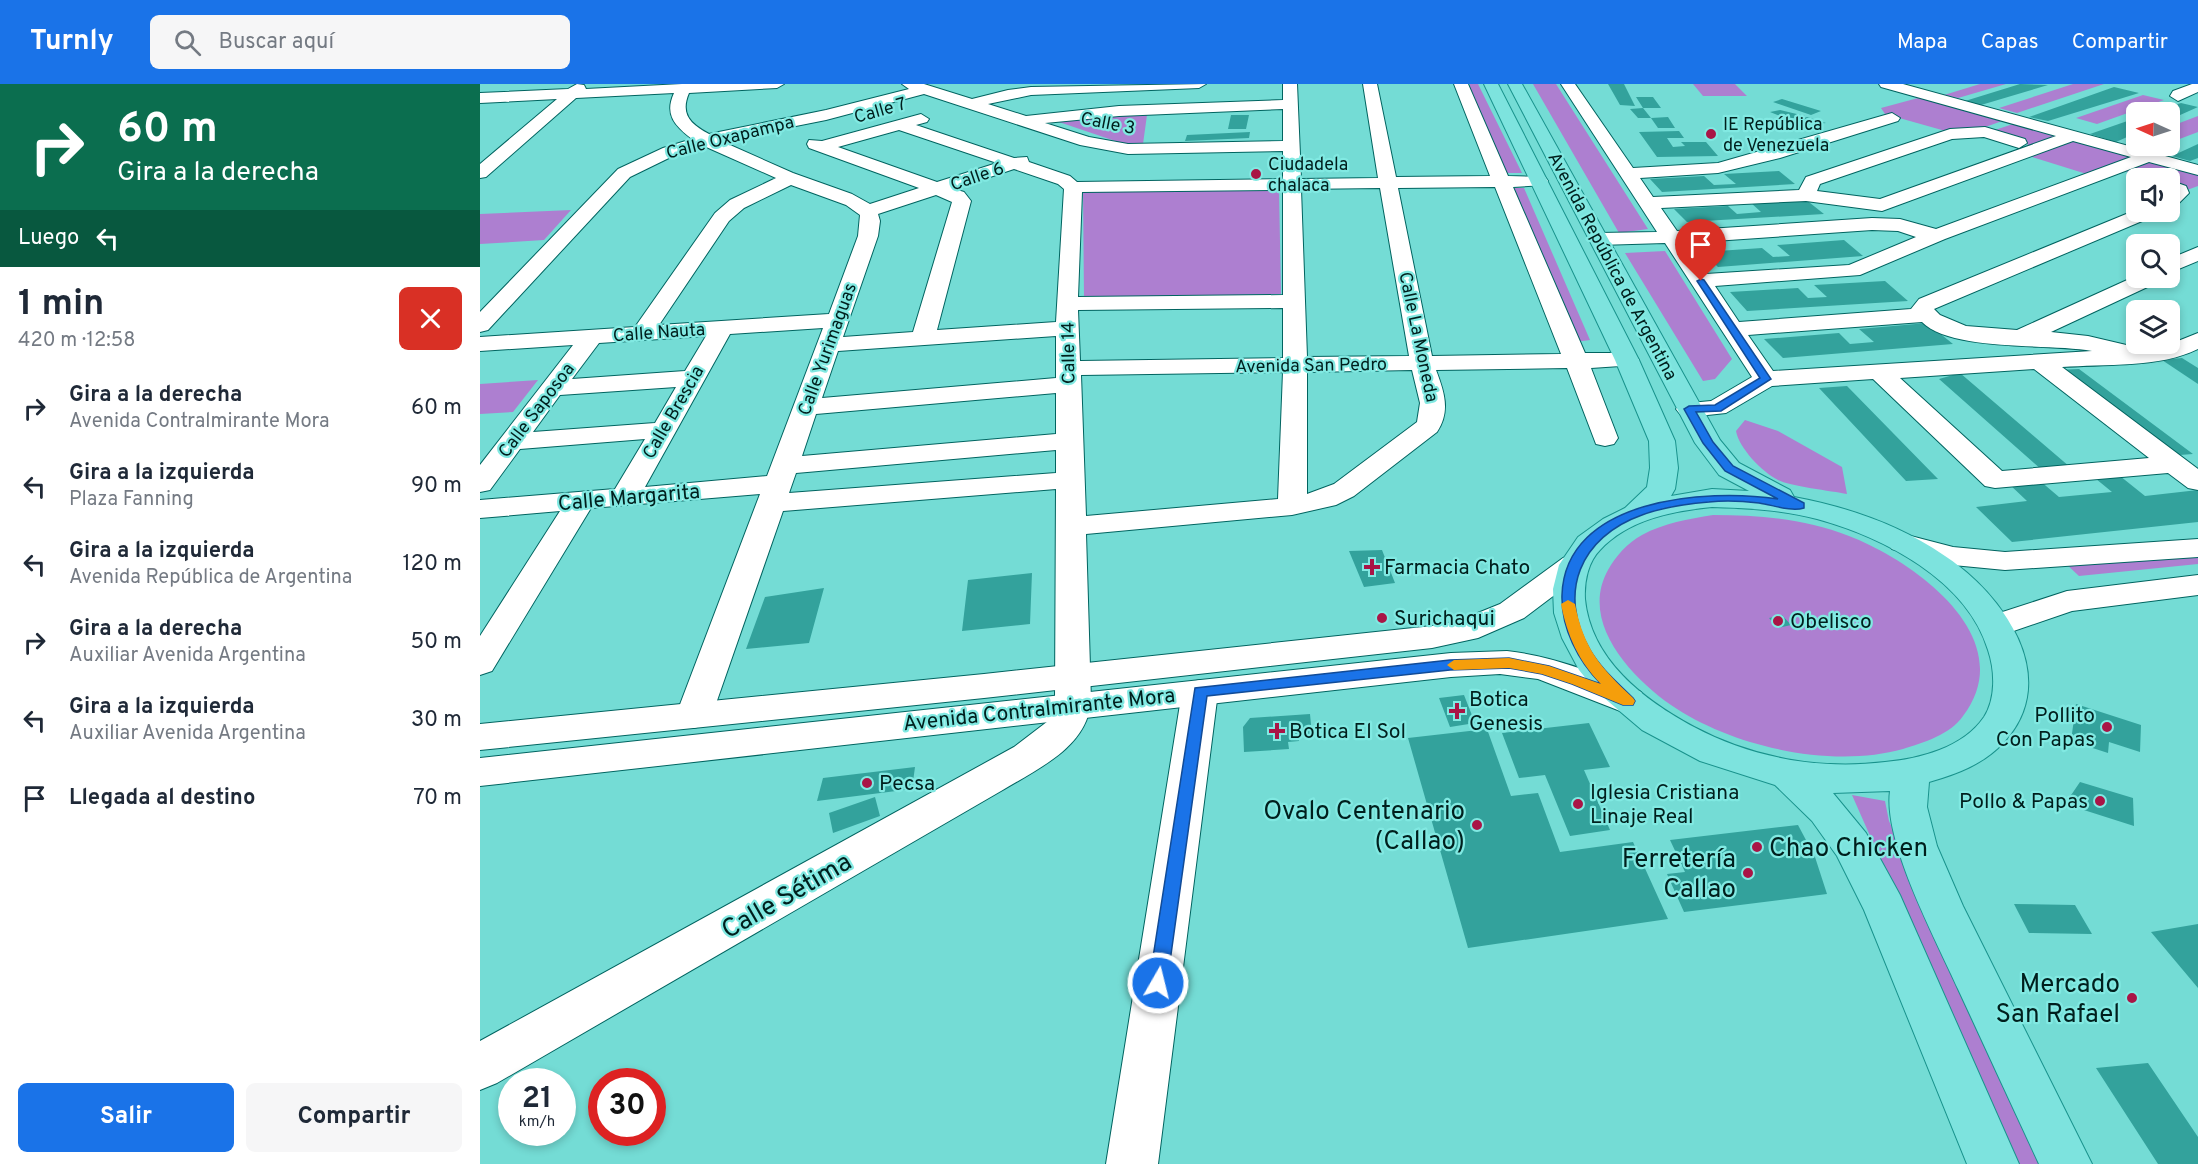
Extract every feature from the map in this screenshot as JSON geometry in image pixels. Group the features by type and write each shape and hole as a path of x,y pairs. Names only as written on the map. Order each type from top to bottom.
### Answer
{"main road":[{"name":"Avenida República de Argentina","path":"1491,84 1627,360 1662,441 1664,468 1661,489 1636,513"},
{"name":"Avenida República de Argentina","path":"1515,84 1708,443 1729,469 1800,506"},
{"path":"1712,498 1755,499 1800,506 1836,515 1903,543 1932,561 1957,581 1979,602 1996,626 2010,662 2010,698 1993,731 1959,757 1911,774 1851,780 1786,773 1715,752 1672,732 1628,701 1597,670 1585,654 1573,630 1568,607 1569,585 1575,565 1589,544 1610,526 1636,513 1672,503 1712,498"},
{"path":"1786,773 1826,810 1852,845 1886,908 1993,1164"},
{"path":"1911,774 1907,807 1917,846 1943,909 2066,1164"}],"street":[{"path":"480,98 579,89 776,84"},
{"name":"Calle 7","path":"821,146 1008,94 1199,84"},
{"path":"1290,84 1294,365 1292,506"},
{"name":"Calle La Moneda","path":"1071,526 1292,506 1326,499 1344,490 1428,426 1434,415 1434,402 1422,364 1371,84"},
{"path":"1461,84 1576,361 1605,438"},
{"path":"1568,84 1766,379"},
{"path":"1886,84 2126,150"},
{"name":"Calle 3","path":"916,86 1086,141 1128,149 1291,146"},
{"name":"Calle Oxapampa","path":"480,325 624,173 664,152 705,140 841,111 916,86"},
{"path":"1923,94 1951,87"},
{"path":"2198,87 2178,94 2178,96 2198,102"},
{"path":"684,88 679,96 677,115 684,127 705,140 791,178 857,203 867,211"},
{"path":"480,173 579,89"},
{"path":"1024,120 1073,114 1291,104"},
{"path":"1628,174 1718,168 1774,154 1892,118"},
{"path":"900,124 1064,180 1073,187 1539,181"},
{"path":"765,127 957,196 962,201 923,338"},
{"path":"1806,195 1812,181 1950,134 1984,132 2019,143 2025,150 2020,155"},
{"path":"1648,204 1806,195 1882,206 2073,135"},
{"name":"Calle 6","path":"867,211 1086,141"},
{"path":"1701,281 1853,271 1938,235 2149,156 2198,170"},
{"path":"2105,174 2126,174"},
{"path":"642,333 722,217 736,204 791,178"},
{"name":"Calle 14","path":"1073,187 1067,304 1073,690"},
{"path":"1882,206 1881,211 1900,225 1925,234 1938,235"},
{"name":"Calle Yurimaguas","path":"694,715 868,236 870,218 867,211"},
{"path":"2126,221 1927,304 1922,309 1926,315 1950,329 1972,334 2023,336 2088,343 2139,355"},
{"path":"1599,239 1671,237 1872,224 1900,225"},
{"path":"2180,262 2198,253"},
{"path":"2023,336 2126,288"},
{"path":"1067,304 1292,301"},
{"path":"1732,329 1926,315"},
{"name":"Calle Nauta","path":"480,344 838,320"},
{"name":"Calle Brescia","path":"625,497 722,328"},
{"path":"828,345 1067,328"},
{"name":"Calle Saposoa","path":"480,484 592,336"},
{"path":"1689,409 1717,408 1766,379 2139,355 2180,350 2198,340"},
{"name":"Avenida San Pedro","path":"806,407 1068,376 1294,365 1627,360"},
{"path":"2039,361 2198,482"},
{"path":"1879,372 1995,480 2175,464"},
{"path":"553,388 693,378"},
{"path":"512,442 663,430"},
{"path":"778,484 1069,441"},
{"path":"778,484 1070,480"},
{"name":"Calle Margarita","path":"480,509 778,484"},
{"path":"480,663 581,501"},
{"path":"1903,543 1953,556 2005,561 2198,548"},
{"name":"Avenida Contralmirante Mora","path":"480,772 1073,690 1432,637 1466,630 1512,611 1575,565"},
{"path":"1996,626 2067,601 2198,585"},
{"name":"Avenida Contralmirante Mora","path":"480,737 694,715 1073,690 1200,692 1450,665 1509,663 1578,680 1628,701"},
{"name":"Calle Sétima","path":"480,1068 795,891 1051,742 1068,724 1073,690"},
{"path":"1132,1164 1200,692"}],"shaded area":[{"path":"1470,84 1478,84 1522,173 1503,173 1470,94"},
{"path":"1533,84 1556,84 1648,229 1619,233"},
{"path":"1693,84 1735,84 1747,96 1703,96"},
{"path":"1980,84 2006,84 1958,98 1944,95"},
{"path":"2073,84 2104,84 2017,113 1999,108"},
{"path":"2143,95 2164,100 2126,102 2126,114 2097,124 2076,118"},
{"path":"1918,98 2005,120 1977,130 1949,132 1885,114 1881,108"},
{"path":"1147,115 1143,144 1124,144 1056,121 1068,117"},
{"path":"2198,116 2198,132 2180,139 2180,123"},
{"path":"2016,123 2066,137 2029,149 2027,143 1989,132"},
{"path":"2073,139 2126,153 2126,156 2141,157 2093,176 2026,155"},
{"path":"2147,160 2178,168 2127,168"},
{"path":"2180,168 2198,173 2198,186 2187,190 2180,188"},
{"path":"1083,188 1279,189 1281,294 1084,298"},
{"path":"1511,188 1524,188 1590,340 1575,342"},
{"path":"571,210 544,240 480,244 480,214"},
{"path":"1665,251 1732,359 1715,379 1703,381 1625,253"},
{"path":"538,380 513,412 480,414 480,384"},
{"path":"1745,420 1778,431 1842,467 1847,494 1791,484 1772,476 1752,459 1738,438 1736,431"},
{"path":"1713,515 1782,519 1832,530 1875,548 1903,564 1929,583 1952,606 1970,631 1979,658 1978,687 1963,716 1951,728 1936,737 1903,749 1875,755 1814,755 1752,743 1723,732 1696,720 1656,693 1626,664 1614,646 1605,628 1600,609 1601,590 1608,570 1627,546 1637,538 1668,524"},
{"path":"2198,550 2198,564 2079,576 2065,563"},
{"path":"1852,795 1885,801 1889,821 2045,1164 2015,1164"}],"building":[{"path":"1608,84 1624,84 1635,106 1620,105"},
{"path":"2020,84 2048,85 1981,105 1965,101"},
{"path":"2114,87 2139,93 2048,121 2029,117"},
{"path":"1636,97 1653,97 1661,108 1643,108"},
{"path":"1782,99 1821,111 1811,115 1773,102"},
{"path":"2181,103 2198,107 2180,115"},
{"path":"1643,108 1651,118 1638,118 1630,109"},
{"path":"1780,110 1805,116 1788,119 1770,112"},
{"path":"1231,115 1249,115 1246,129 1228,129"},
{"path":"1668,117 1675,128 1658,128 1651,118"},
{"path":"1807,117 1826,123 1809,125 1796,121"},
{"path":"2126,121 2126,138 2116,142 2090,134"},
{"path":"1679,131 1684,138 1667,138 1673,147 1685,146 1681,142 1706,142 1718,156 1657,157 1639,132"},
{"path":"1250,132 1249,138 1185,141 1187,135"},
{"path":"2198,144 2198,158 2190,161 2172,156 2180,156 2180,152"},
{"path":"1779,171 1795,184 1662,192 1650,179 1704,176 1714,185 1736,184 1724,174"},
{"path":"1805,199 1824,214 1687,222 1674,209 1728,206 1737,214 1761,212 1750,202"},
{"path":"1844,240 1863,256 1718,267 1703,252 1762,248 1773,257 1790,256 1777,245"},
{"path":"1885,281 1908,301 1747,311 1730,292 1798,288 1808,298 1827,297 1814,285"},
{"path":"1927,323 1953,344 1783,358 1764,339 1839,333 1850,344 1874,342 1859,329"},
{"path":"2182,358 2198,368 2198,384 2162,360"},
{"path":"2079,369 2193,454 2166,456 2055,370"},
{"path":"1960,373 2070,467 2042,470 1939,379"},
{"path":"1847,386 1938,479 1906,481 1819,388"},
{"path":"2115,472 2145,496 2198,490 2198,522 2012,542 1976,507 2027,501 2008,483 2039,480 2059,497 2112,492 2090,474"},
{"name":"Farmacia Chato","path":"1382,550 1395,583 1364,587 1349,551"},
{"path":"1032,573 1030,624 962,631 968,580"},
{"path":"824,588 809,643 746,649 765,597"},
{"path":"1782,615 1791,625 1778,628 1769,618"},
{"name":"Botica Genesis","path":"1464,695 1475,723 1450,727 1439,698"},
{"name":"Pollito Con Papas","path":"2076,704 2141,725 2140,752 2109,742 2108,753 2071,741"},
{"name":"Botica El Sol","path":"1310,714 1312,735 1298,736 1299,741 1288,742 1289,749 1244,752 1243,727 1250,718"},
{"name":"Iglesia Cristiana Linaje Real","path":"1589,723 1610,767 1584,770 1610,830 1570,836 1545,775 1519,778 1502,733"},
{"path":"1487,729 1511,796 1538,793 1560,852 1633,842 1668,919 1468,948 1408,738"},
{"name":"Pecsa","path":"915,767 912,789 817,801 823,778"},
{"name":"Pollo & Papas","path":"2080,782 2133,798 2134,826 2065,804"},
{"path":"875,797 880,816 833,833 829,813"},
{"name":"Ferretería Callao","path":"1798,825 1815,857 1827,894 1684,912 1667,874 1685,872 1670,840"},
{"path":"2014,904 2075,905 2092,934 2029,933"},
{"path":"2198,924 2198,988 2151,932"},
{"path":"2148,1063 2198,1137 2198,1164 2158,1164 2096,1068"}],"slow traffic":[{"path":"1454,665 1509,663 1544,670 1578,680 1628,701 1604,678 1585,654 1573,630 1568,604"}],"place":[{"name":"IE República de Venezuela","path":"1711,134"},
{"name":"Ciudadela chalaca","path":"1256,174"},
{"name":"Farmacia Chato","path":"1372,567"},
{"name":"Surichaqui","path":"1382,618"},
{"name":"Obelisco","path":"1778,621"},
{"name":"Botica Genesis","path":"1457,711"},
{"name":"Pollito Con Papas","path":"2107,727"},
{"name":"Botica El Sol","path":"1277,731"},
{"name":"Pecsa","path":"867,783"},
{"name":"Pollo & Papas","path":"2100,801"},
{"name":"Iglesia Cristiana Linaje Real","path":"1578,804"},
{"name":"Ovalo Centenario (Callao)","path":"1477,825"},
{"name":"Chao Chicken","path":"1757,847"},
{"name":"Ferretería Callao","path":"1748,873"},
{"name":"Mercado San Rafael","path":"2132,998"}],"route":[{"path":"1158,983 1200,692 1450,665 1509,663 1578,680 1628,701 1604,678 1585,654 1573,630 1568,607 1569,585 1575,565 1589,544 1610,526 1636,513 1672,503 1734,498 1800,506 1729,469 1708,443 1689,409 1717,408 1766,379 1701,281"}]}
